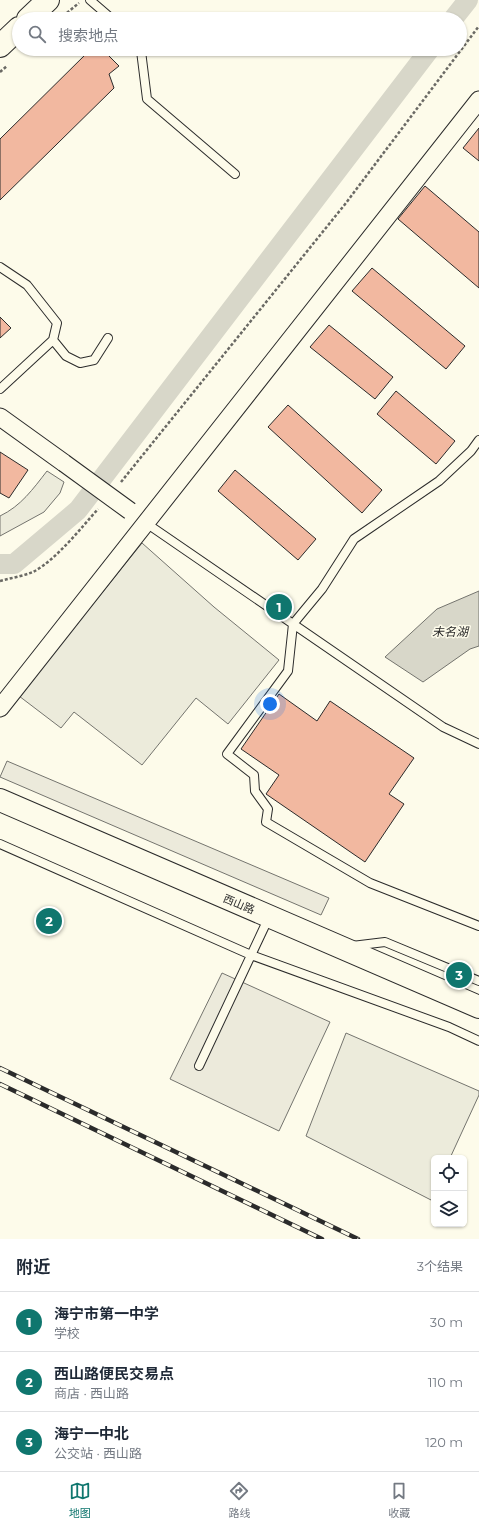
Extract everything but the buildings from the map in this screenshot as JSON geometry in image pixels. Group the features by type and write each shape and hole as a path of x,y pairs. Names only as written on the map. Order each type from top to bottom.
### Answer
{"main road":[{"path":"35,12 48,0"},
{"path":"0,46 12,35"},
{"name":"西山路","path":"0,800 479,1007"}],"street":[{"path":"0,708 479,100"},
{"path":"0,417 146,523"}],"lane":[{"path":"90,0 104,12"},
{"path":"142,56 147,99 235,174"},
{"path":"0,267 27,285 57,322 53,340 0,389"},
{"path":"53,340 66,356 80,363 94,360 108,338"},
{"path":"479,440 471,451 439,481 354,539 322,589 293,624 288,671 227,754 254,774 255,791 268,809 266,822 370,883 479,926"},
{"path":"146,523 443,727 479,744"},
{"path":"0,844 251,955 449,1027 479,1041"},
{"path":"198,1066 270,917"},
{"path":"339,947 385,942 479,981"}],"path":[{"path":"67,12 82,0"},
{"path":"467,42 479,26"},
{"path":"120,484 346,203 456,56"},
{"path":"0,581 33,572 52,559 76,535 100,506"}],"shaded area":[{"path":"47,471 64,482 60,493 44,512 0,536 0,516 14,507 32,491"},
{"path":"142,543 214,607 279,660 228,724 196,698 142,765 74,712 61,728 19,696"},
{"path":"7,761 329,898 321,915 0,777"},
{"path":"222,973 330,1022 279,1131 170,1079"},
{"path":"346,1033 479,1091 479,1095 451,1155 431,1155 431,1200 306,1136"}],"water":[{"name":"未名湖","path":"479,591 479,646 470,649 423,682 385,657 437,609"}],"waterway":[{"path":"459,12 468,0"},
{"path":"0,564 14,564 78,510 425,56"}],"railway":[{"path":"0,1068 358,1239"},
{"path":"0,1084 322,1239"}],"place":[{"name":"海宁市第一中学","path":"279,607"},
{"name":"西山路便民交易点","path":"49,921"},
{"name":"海宁一中北","path":"459,975"}]}
